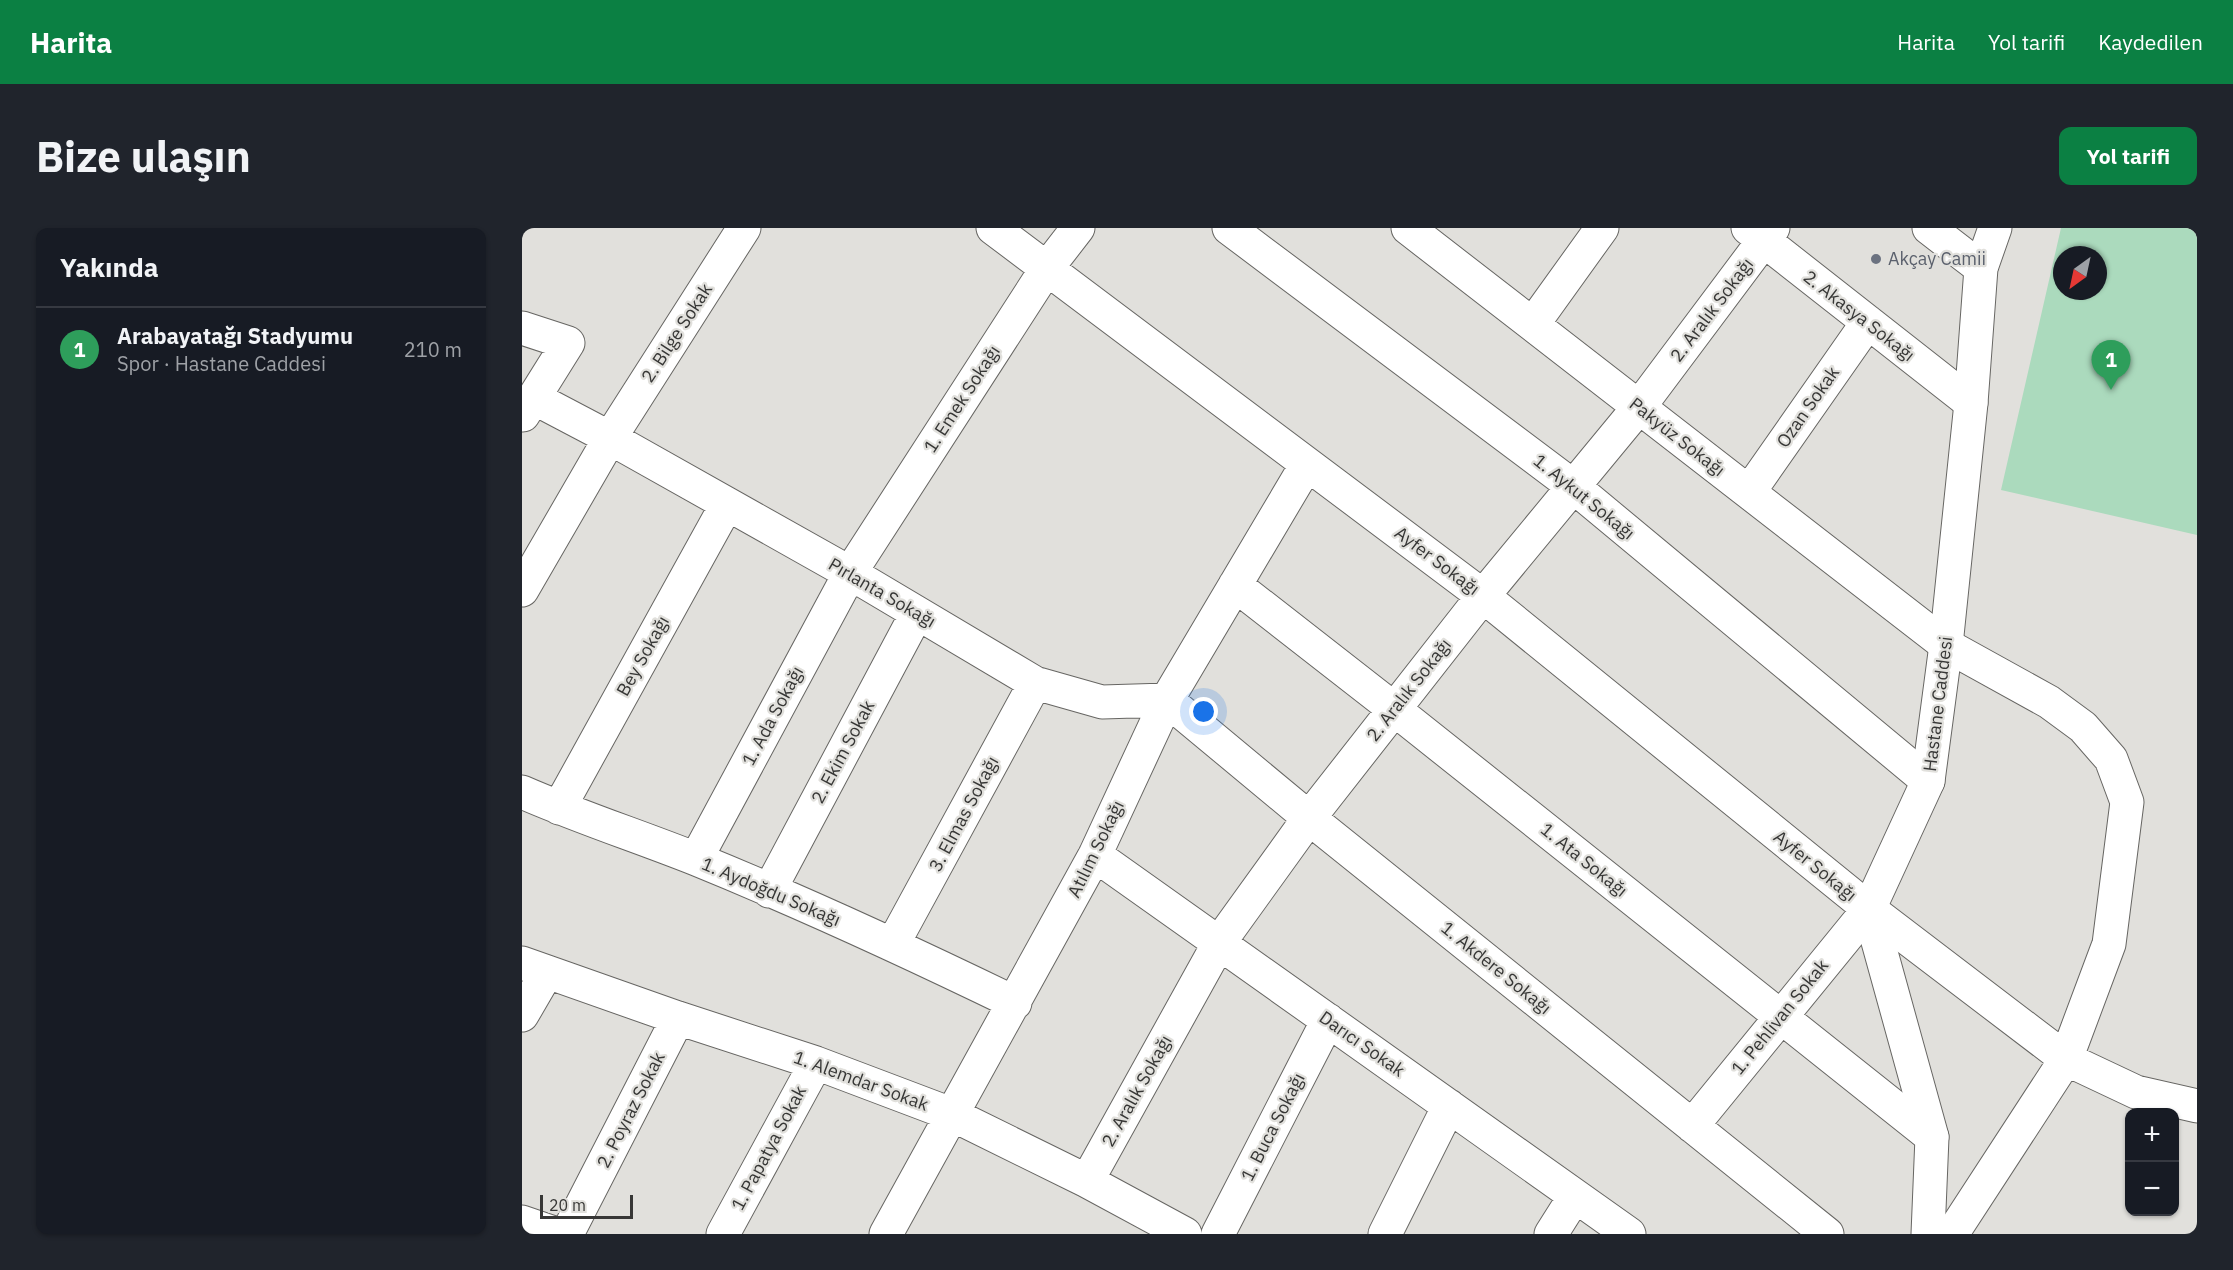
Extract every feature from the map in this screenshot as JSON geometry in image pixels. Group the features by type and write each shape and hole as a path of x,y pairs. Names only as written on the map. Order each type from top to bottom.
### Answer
{"street":[{"name":"2. Bilge Sokak","path":"522,590 610,438 744,228"},
{"name":"Ayfer Sokağı","path":"993,228 1483,596 1869,909 2066,1059 2136,1092 2197,1107"},
{"name":"1. Emek Sokağı","path":"850,573 1047,268 1078,228"},
{"name":"1. Aykut Sokağı","path":"1229,228 1574,487 1928,781"},
{"path":"1533,324 1602,228"},
{"path":"1929,228 1981,268"},
{"name":"Hastane Caddesi","path":"1869,909 1928,781 1946,645 1971,404 1981,268 1995,228"},
{"name":"2. Aralık Sokağı","path":"1087,1181 1219,943 1309,818 1394,709 1483,596 1639,407 1762,232"},
{"name":"2. Akasya Sokağı","path":"1762,232 1868,322 1971,404"},
{"name":"Pakyüz Sokağı","path":"1424,233 1533,324 1946,645 2049,702 2084,727 2111,759 2127,802 2109,944 2066,1059 1952,1234"},
{"name":"Ozan Sokak","path":"1749,492 1868,322"},
{"path":"522,328 568,343 528,407"},
{"name":"Pırlanta Sokağı","path":"528,407 610,438 850,573 1035,683 1102,702 1167,700"},
{"name":"Atılım Sokağı","path":"886,1234 1095,855 1167,700 1307,464"},
{"name":"Bey Sokağı","path":"559,808 726,504"},
{"name":"1. Ada Sokağı","path":"696,860 850,573"},
{"name":"1. Ata Sokağı","path":"1235,585 1932,1137"},
{"name":"2. Ekim Sokak","path":"770,891 917,613"},
{"name":"3. Elmas Sokağı","path":"893,944 1035,683"},
{"name":"1. Akdere Sokağı","path":"1167,700 1309,818 1827,1234"},
{"name":"1. Aydoğdu Sokağı","path":"522,792 770,891 893,944 1015,1003"},
{"name":"Darıcı Sokak","path":"1095,855 1629,1234"},
{"path":"1869,909 1932,1137 1928,1234"},
{"name":"1. Pehlivan Sokak","path":"1692,1126 1869,909"},
{"path":"522,1015 534,968"},
{"name":"1. Alemdar Sokak","path":"534,968 816,1063 951,1114 1087,1181 1185,1234"},
{"name":"2. Poyraz Sokak","path":"567,1234 678,1018"},
{"name":"1. Buca Sokağı","path":"1218,1234 1328,1020"},
{"name":"1. Papatya Sokak","path":"723,1234 816,1063"},
{"path":"1385,1234 1449,1106"},
{"path":"1551,1234 1575,1196"},
{"path":"522,1221 557,1234"}],"green space":[{"path":"2061,228 2197,228 2197,535 2001,490 2053,263 2053,300 2107,300 2107,246 2057,246"}],"place":[{"name":"Akçay Camii","path":"1876,259"},
{"name":"Arabayatağı Stadyumu","path":"2111,390"}]}
